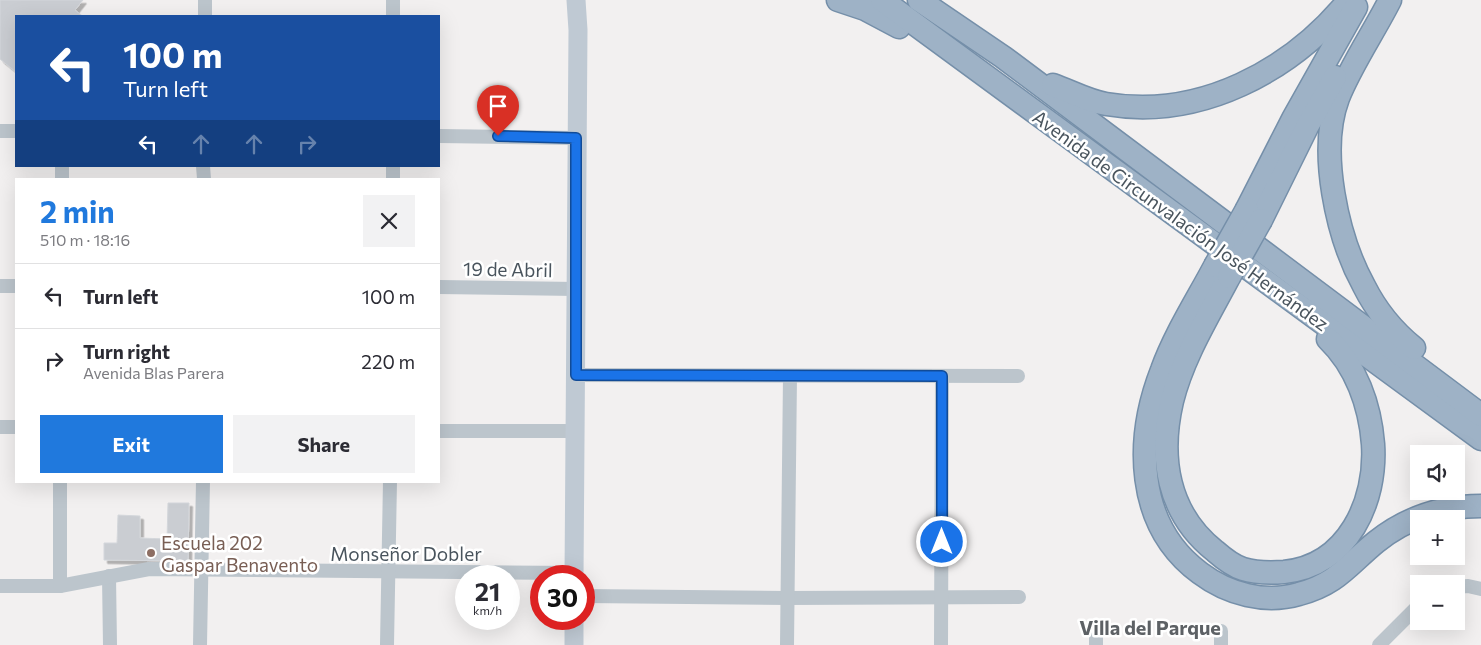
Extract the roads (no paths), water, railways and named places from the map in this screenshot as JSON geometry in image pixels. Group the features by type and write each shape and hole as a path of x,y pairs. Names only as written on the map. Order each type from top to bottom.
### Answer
{"highway":[{"path":"838,0 880,16 986,77"},
{"name":"Avenida de Circunvalación José Hernández","path":"882,0 1481,439"},
{"name":"Avenida de Circunvalación José Hernández","path":"920,0 1003,57 1481,414"},
{"path":"1003,57 1050,84 1104,104 1128,107 1163,106 1217,94 1246,84 1270,71 1314,39 1349,0"},
{"path":"1254,215 1293,119 1360,0"},
{"path":"1379,0 1222,272 1162,368 1152,397 1144,443 1148,490 1158,523 1174,547 1194,569 1223,588 1256,597 1298,595 1334,580 1375,543 1410,521 1439,510 1481,506"},
{"path":"1390,0 1339,97 1333,116 1330,138 1335,201 1350,256 1363,286 1383,318 1400,337 1443,373 1481,414"},
{"path":"1222,272 1173,399 1167,439 1167,463 1176,502 1182,516 1194,532 1225,559 1241,569 1274,573 1298,569 1321,561 1333,552 1356,526 1369,494 1374,454 1365,399 1348,362 1336,347 1276,290"}],"main road":[{"path":"576,0 578,30"},
{"path":"574,565 576,138 578,30 581,0"},
{"path":"574,630 574,645"}],"street":[{"path":"205,0 205,15"},
{"path":"393,0 393,15"},
{"path":"0,131 15,131"},
{"path":"440,136 576,138"},
{"path":"0,286 15,286"},
{"name":"19 de Abril","path":"440,287 576,289"},
{"path":"576,375 1018,376"},
{"path":"787,645 790,376"},
{"path":"940,645 942,598 942,376"},
{"path":"0,427 15,427"},
{"path":"440,431 575,431"},
{"path":"60,483 60,586"},
{"path":"200,645 203,483"},
{"path":"388,645 390,483"},
{"name":"Monseñor Dobler","path":"0,586 60,586 149,570 530,573"},
{"path":"109,576 110,645"},
{"path":"1465,586 1481,589"},
{"path":"595,596 1019,597"},
{"path":"1379,645 1410,614"}],"place":[{"name":"Escuela 202 Gaspar Benavento","path":"151,553"}],"district":[{"name":"Villa del Parque","path":"1150,627"}]}
